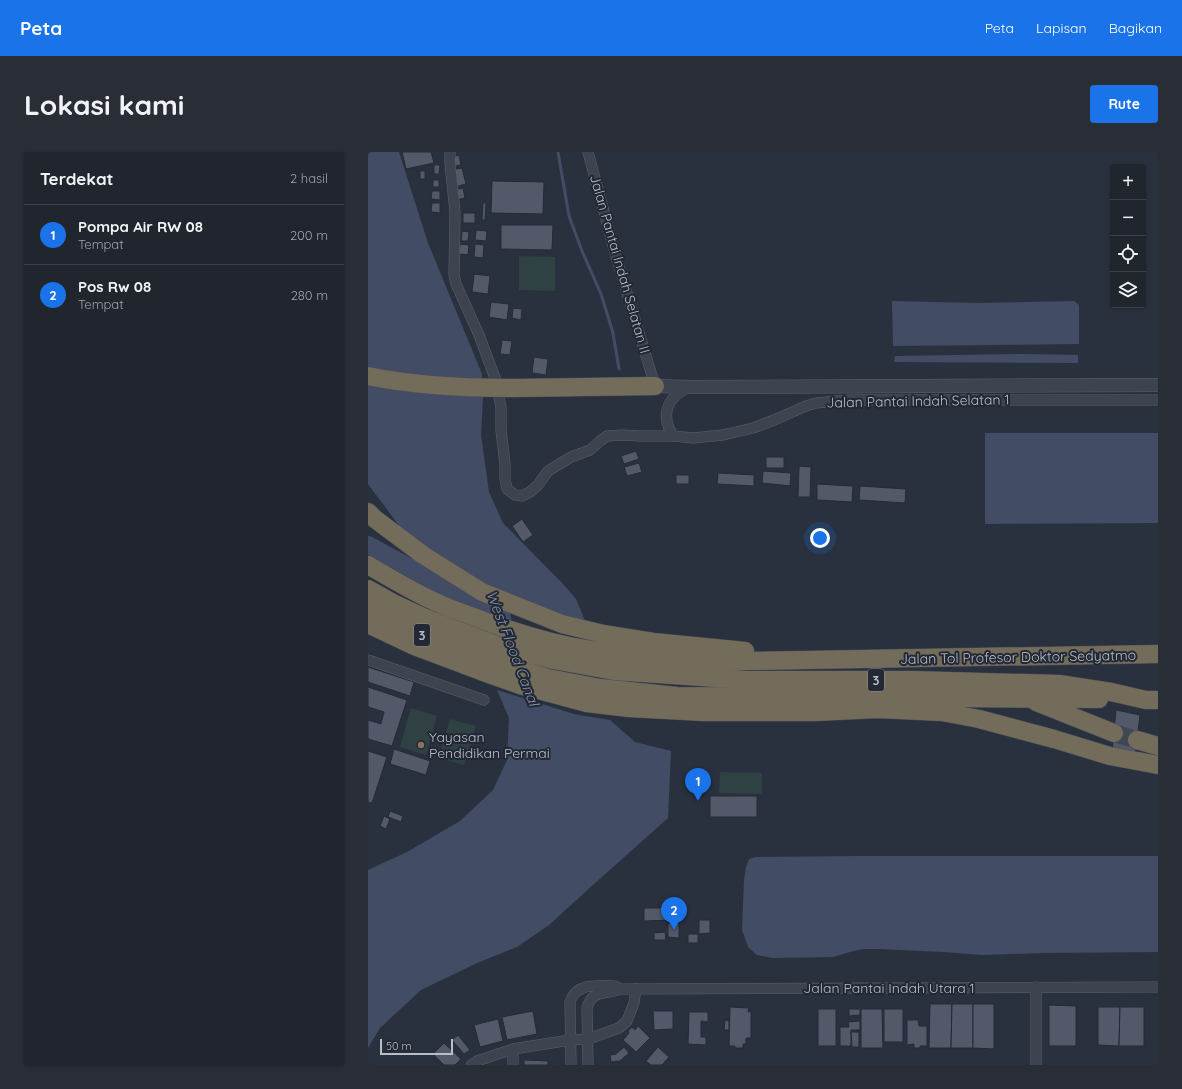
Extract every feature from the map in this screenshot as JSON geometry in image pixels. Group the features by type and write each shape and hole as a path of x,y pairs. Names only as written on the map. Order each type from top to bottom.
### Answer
{"highway":[{"path":"368,376 384,380 482,388 515,388 654,381"},
{"path":"368,512 422,555 482,592 562,624 603,634 652,650"},
{"path":"368,565 398,583 440,604 495,625 540,639 590,650 652,650"},
{"name":"Jalan Tol Profesor Doktor Sedyatmo","path":"368,589 395,604 498,646 554,660 614,670 746,680 911,680 1059,684 1111,692 1146,700 1158,700"},
{"name":"Jalan Tol Profesor Doktor Sedyatmo","path":"368,608 428,637 478,656 548,678 600,688 677,696 1137,698"},
{"path":"368,624 412,645 489,674 520,685 587,703 629,708 704,712 815,712 878,709 942,712 979,719 1110,756 1158,765"},
{"name":"Jalan Tol Profesor Doktor Sedyatmo","path":"652,650 744,651 758,653 780,660 938,659 1158,654"},
{"name":"Jalan Tol Profesor Doktor Sedyatmo","path":"1026,698 1114,733"},
{"path":"1137,698 1158,710"},
{"path":"1137,740 1158,746"}],"street":[{"name":"Jalan Pantai Indah Selatan 1","path":"450,152 455,212 454,275 456,284 479,334 495,378 501,407 501,430 505,464 505,479 507,488 515,495 522,496 530,492 538,485 548,471 571,456 590,450 608,436 623,434 693,438 708,437 738,432 774,420 816,403 849,400 1158,400"},
{"name":"Jalan Pantai Indah Selatan II","path":"588,152 615,253 654,381"},
{"name":"Jalan Pantai Indah Selatan 1","path":"654,381 690,387 1158,385"},
{"path":"673,436 669,430 667,422 666,415 668,407 671,400 677,394 690,387"},
{"path":"368,660 484,700"},
{"path":"571,1065 570,1002 572,997 576,992 588,987 614,986 621,989"},
{"name":"Jalan Pantai Indah Utara 1","path":"621,989 1158,986"},
{"path":"1036,987 1036,1065"},
{"path":"588,1065 587,1008 589,1002 592,997 621,989"},
{"path":"471,1065 477,1061 513,1049 570,1040 588,1039 619,1028 627,1021 634,1004 636,989"},
{"path":"513,1049 513,1065"}],"shaded area":[{"path":"519,256 555,257 555,291 519,290"},
{"path":"411,708 437,716 426,755 400,747"},
{"path":"450,719 476,726 464,765 439,758"},
{"path":"720,772 762,773 762,794 719,793"}],"water":[{"path":"368,152 399,152 428,243 482,374 483,398 481,435 489,492 503,523 576,599 586,623 481,587 409,539 368,484"},
{"path":"892,301 979,303 1074,301 1079,305 1079,344 893,346"},
{"path":"1022,354 1078,355 1078,363 894,362 895,356"},
{"path":"985,433 1158,433 1158,523 985,524"},
{"path":"497,690 574,714 610,720 635,742 671,751 668,818 549,925 517,947 477,963 421,990 380,1028 368,1048 368,870 407,852 460,821 493,790 507,760 509,718"},
{"path":"1158,856 1158,952 983,955 862,949 833,957 772,958 757,955 748,947 742,930 744,881 749,859 755,857"}],"building":[{"path":"402,152 431,152 434,163 406,169"},
{"path":"459,155 461,165 455,166 453,157"},
{"path":"434,165 440,165 439,174 434,174"},
{"path":"462,168 466,184 455,187 451,170"},
{"path":"420,171 425,171 425,179 420,179"},
{"path":"433,180 439,180 439,187 433,187"},
{"path":"492,181 544,182 543,214 491,213"},
{"path":"463,188 465,198 456,200 454,190"},
{"path":"432,191 440,191 440,200 431,199"},
{"path":"432,203 440,203 440,213 431,212"},
{"path":"483,203 486,203 485,220 482,220"},
{"path":"463,213 475,213 475,223 463,223"},
{"path":"501,225 553,225 552,250 501,249"},
{"path":"476,230 487,231 486,241 475,240"},
{"path":"462,231 469,232 468,241 461,241"},
{"path":"460,244 469,245 468,255 459,254"},
{"path":"475,244 484,245 483,258 474,257"},
{"path":"474,274 490,276 488,294 472,292"},
{"path":"491,302 509,304 507,320 489,317"},
{"path":"513,308 522,309 521,320 512,318"},
{"path":"502,340 512,341 510,355 500,354"},
{"path":"534,357 548,359 546,375 532,373"},
{"path":"636,451 639,459 624,464 621,456"},
{"path":"766,457 784,457 784,468 766,468"},
{"path":"639,463 642,472 627,476 624,467"},
{"path":"799,466 811,467 810,497 798,497"},
{"path":"763,471 791,473 790,486 762,483"},
{"path":"718,473 754,475 754,486 717,484"},
{"path":"676,475 689,475 689,484 676,484"},
{"path":"817,484 853,486 852,502 817,500"},
{"path":"860,486 906,489 905,503 859,500"},
{"path":"522,519 533,535 523,542 512,526"},
{"path":"368,667 414,682 410,696 368,682"},
{"path":"368,687 407,700 392,746 368,739 368,720 381,724 384,712 368,707"},
{"path":"1116,710 1140,715 1135,757 1112,751"},
{"path":"394,749 430,761 426,775 390,764"},
{"path":"368,751 387,757 372,803 368,802"},
{"path":"710,796 757,796 757,817 710,817"},
{"path":"390,811 403,816 401,822 388,817"},
{"path":"384,816 390,819 386,829 380,826"},
{"path":"644,908 673,908 673,920 644,921"},
{"path":"699,920 710,920 710,933 699,934"},
{"path":"668,923 679,923 679,938 668,937"},
{"path":"665,932 666,940 654,940 654,933"},
{"path":"688,934 698,934 698,943 688,943"},
{"path":"930,1004 952,1004 951,1048 929,1048"},
{"path":"952,1004 973,1004 973,1048 951,1048"},
{"path":"973,1004 994,1004 994,1049 973,1048"},
{"path":"1049,1005 1076,1006 1076,1046 1049,1046"},
{"path":"730,1007 749,1008 748,1012 751,1011 751,1038 746,1038 746,1044 743,1044 743,1048 729,1046"},
{"path":"1098,1007 1120,1007 1119,1046 1098,1045"},
{"path":"1120,1007 1144,1007 1144,1046 1119,1046"},
{"path":"818,1009 836,1009 836,1046 818,1046"},
{"path":"849,1009 860,1009 860,1015 849,1016"},
{"path":"861,1009 882,1009 883,1048 861,1048"},
{"path":"884,1009 903,1009 903,1042 884,1042"},
{"path":"533,1011 537,1034 507,1040 502,1017"},
{"path":"653,1011 673,1011 673,1029 654,1030"},
{"path":"689,1012 708,1012 708,1022 701,1021 701,1037 706,1037 706,1045 688,1044"},
{"path":"498,1019 503,1041 480,1047 474,1025"},
{"path":"725,1020 729,1021 729,1030 724,1030"},
{"path":"907,1020 918,1020 919,1026 927,1026 927,1046 914,1048 914,1044 907,1045"},
{"path":"860,1021 860,1030 851,1030 851,1046 840,1046 840,1027 849,1027 848,1022"},
{"path":"638,1026 650,1038 636,1052 623,1040 632,1027 635,1030"},
{"path":"851,1032 859,1032 859,1047 852,1047"},
{"path":"458,1035 470,1050 464,1054 452,1040"},
{"path":"444,1043 461,1059 455,1065 444,1065 433,1054"},
{"path":"624,1047 629,1053 620,1061 611,1062 610,1055 616,1054"},
{"path":"658,1047 669,1057 662,1065 651,1065 646,1061"},
{"path":"524,1060 548,1061 548,1065 524,1065"}],"waterway":[{"path":"558,152 569,216 582,251 601,294 613,333 619,369"},
{"path":"368,545 502,618"},
{"name":"West Flood Canal","path":"489,586 510,641"}],"tunnel":[{"path":"1114,733 1137,740"}],"place":[{"name":"Yayasan Pendidikan Permai","path":"421,745"},
{"name":"Pompa Air RW 08","path":"698,801"},
{"name":"Pos Rw 08","path":"674,930"}]}
